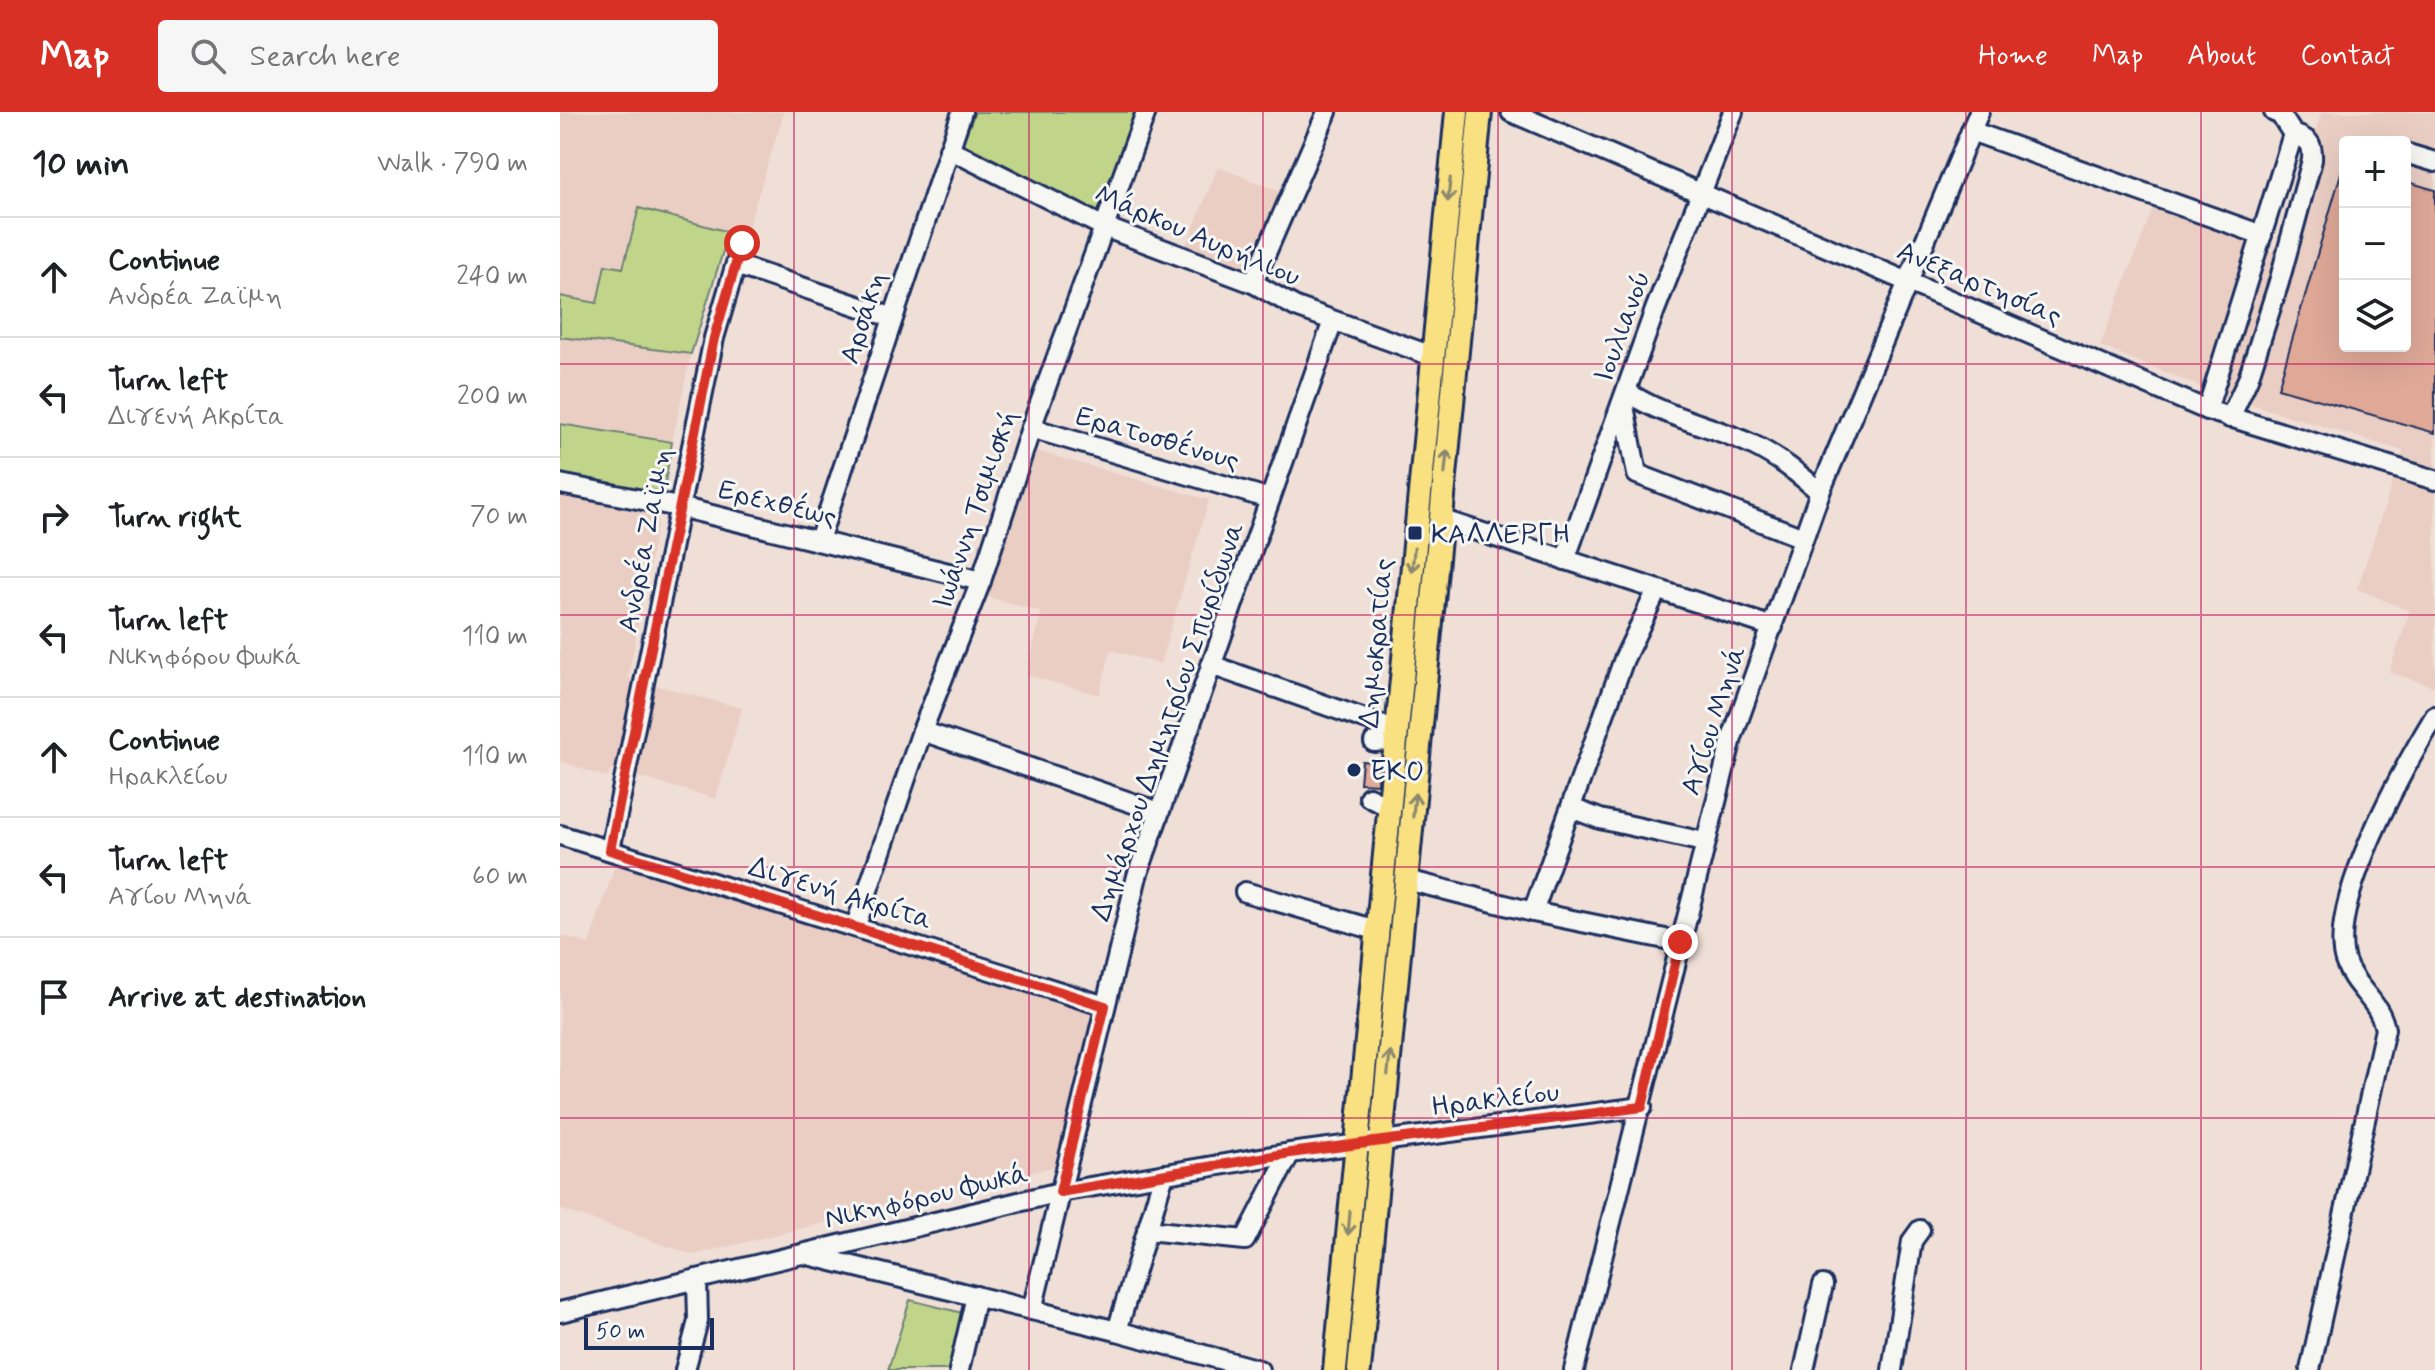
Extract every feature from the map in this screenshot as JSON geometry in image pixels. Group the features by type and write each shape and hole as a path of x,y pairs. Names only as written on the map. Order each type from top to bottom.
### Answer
{"main road":[{"name":"Δημοκρατίας","path":"1335,1370 1376,930 1379,802 1389,737 1457,112"},
{"name":"Δημοκρατίας","path":"1359,1370 1480,112"}],"street":[{"name":"Αρσάκη","path":"819,540 962,112"},
{"name":"Ιωάννη Τσιμισκή","path":"856,925 922,731 981,581 1031,428 1146,112"},
{"path":"1253,283 1327,112"},
{"name":"Ανεξαρτησίας","path":"1511,112 2207,410 2435,480"},
{"name":"Ιουλιανού","path":"1565,560 1733,112"},
{"name":"Αγίου Μηνά","path":"1574,1370 1732,738 1820,492 1979,112"},
{"path":"2230,418 2248,379 2279,282 2312,160 2313,146 2309,140 2293,134 2280,114 2274,112"},
{"path":"1971,131 2262,235"},
{"path":"2207,410 2293,134"},
{"name":"Μάρκου Αυρήλιου","path":"949,149 1104,227 1253,283 1296,307 1432,356"},
{"path":"2411,155 2435,162"},
{"name":"Ανδρέα Ζαϊμη","path":"610,850 714,338 742,243"},
{"path":"736,265 891,317"},
{"name":"Δημάρχου Δημητρίου Σπυρίδωνα","path":"1032,1310 1137,876 1333,321"},
{"path":"1625,398 1754,445 1787,465 1820,492"},
{"path":"1625,398 1637,474 1803,538"},
{"name":"Ερατοσθένους","path":"1031,428 1270,499"},
{"name":"Ερεχθέως","path":"560,484 679,507 981,581"},
{"path":"1440,519 1773,627"},
{"path":"1533,912 1624,659 1657,590"},
{"path":"1211,665 1389,737"},
{"path":"2310,1370 2385,1029 2376,1005 2351,973 2345,959 2344,922 2392,788 2435,716"},
{"path":"922,731 1159,812"},
{"path":"1571,808 1600,819 1704,842"},
{"name":"Διγενή Ακρίτα","path":"560,835 856,925 1105,1006"},
{"path":"1407,880 1533,912 1680,942"},
{"path":"1245,892 1376,930"},
{"name":"Ηρακλείου","path":"1356,1145 1642,1107"},
{"name":"Νικηφόρου Φωκά","path":"560,1312 1060,1192 1290,1153 1356,1145"},
{"path":"1147,1230 1245,1240 1290,1153"},
{"path":"1117,1331 1164,1174"},
{"path":"1892,1370 1912,1241 1920,1230"},
{"path":"801,1254 1117,1331 1259,1370"},
{"path":"685,1370 698,1321 697,1279"},
{"path":"1804,1370 1823,1285"},
{"path":"959,1370 976,1296"}],"shaded area":[{"path":"560,112 784,112 745,237 639,208 623,268 597,303 560,296"},
{"path":"2322,112 2435,112 2435,687 2389,672 2410,611 2357,589 2403,451 2224,396 2100,346 2154,206 2273,252"},
{"path":"1218,167 1281,192 1248,276 1184,251"},
{"path":"560,337 691,354 672,442 560,424"},
{"path":"1033,450 1209,500 1160,664 1111,650 1099,695 1027,675 1041,612 985,596"},
{"path":"560,494 659,514 628,678 742,708 716,799 611,769 608,778 560,761"},
{"path":"616,862 1095,1015 1056,1166 693,1255 560,1209 560,935 589,944"}],"green space":[{"path":"975,112 1136,112 1099,216 962,145"},
{"path":"639,208 729,232 691,354 560,337 560,296 597,303 605,265 623,268"},
{"path":"560,424 672,442 663,495 560,475"},
{"path":"910,1300 983,1318 967,1370 888,1370"}],"building":[{"path":"2339,180 2339,352 2411,352 2411,183 2435,190 2435,433 2278,388"},
{"path":"1362,761 1379,762 1378,784 1360,783"}],"place":[{"name":"ΚΑΛΛΕΡΓΗ","path":"1415,533"},
{"name":"EKO","path":"1354,770"}],"route":[{"path":"742,243 714,338 610,850 856,925 1105,1006 1060,1192 1290,1153 1642,1107 1680,942"}]}
